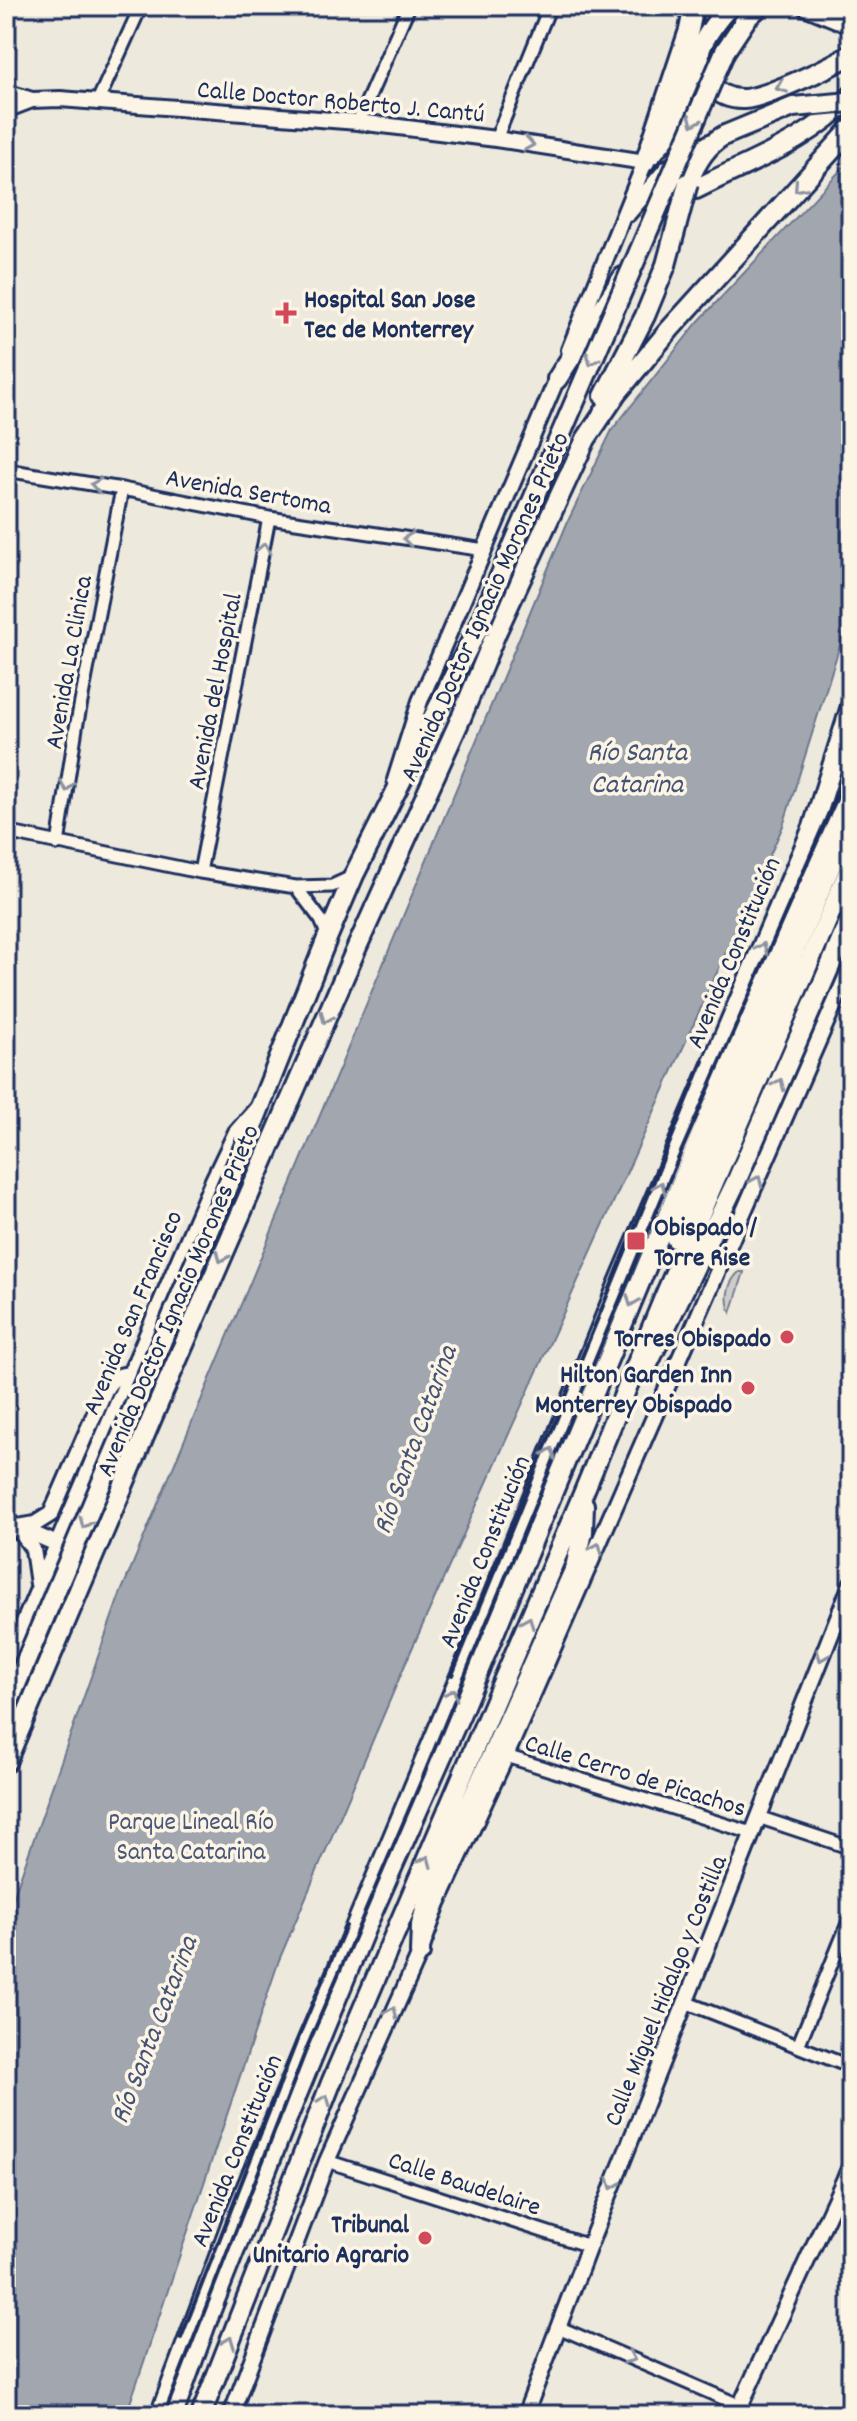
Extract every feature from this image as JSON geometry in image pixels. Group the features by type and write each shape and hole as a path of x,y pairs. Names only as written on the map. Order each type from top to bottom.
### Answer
{"main road":[{"path":"645,162 689,30 694,6"},
{"path":"645,162 669,133 700,50 730,6"},
{"path":"477,630 725,51 747,18 760,6"},
{"path":"808,6 851,24"},
{"path":"700,50 701,68 706,81 718,93 746,99 837,64 851,54"},
{"path":"586,439 596,410 645,316 666,265 692,186 695,166 722,136 793,107 851,99"},
{"path":"692,186 773,153 817,128 851,99"},
{"name":"Avenida Doctor Ignacio Morones Prieto","path":"6,1762 357,947 586,439 617,393 670,329 851,129"},
{"path":"557,379 631,264"},
{"name":"Avenida Doctor Ignacio Morones Prieto","path":"6,1708 246,1142 354,875 477,630"},
{"name":"Avenida Doctor Ignacio Morones Prieto","path":"398,860 411,810 477,630"},
{"name":"Avenida Constitución","path":"160,2415 272,2126 474,1643 618,1285 813,827 851,706"},
{"name":"Avenida Constitución","path":"173,2415 211,2310 362,1936 467,1699 747,1025 851,793"},
{"path":"666,1293 670,1261 680,1229 851,819"},
{"path":"201,2415 331,2083 849,870"},
{"path":"619,1403 646,1370 736,1182 851,918"},
{"path":"420,1953 421,1925 429,1896 575,1568 583,1532 583,1494"},
{"path":"29,1708 70,1574 70,1561 57,1544"}],"street":[{"path":"97,103 141,6"},
{"path":"358,122 409,6"},
{"path":"496,139 550,6"},
{"name":"Calle Doctor Roberto J. Cantú","path":"6,92 32,100"},
{"name":"Calle Doctor Roberto J. Cantú","path":"6,110 32,100 60,99 358,122 645,162"},
{"path":"620,224 667,168 722,136"},
{"path":"381,824 420,701 645,162"},
{"name":"Avenida Sertoma","path":"6,470 269,518 485,550"},
{"name":"Avenida La Clinica","path":"58,844 79,713 122,489"},
{"name":"Avenida del Hospital","path":"200,872 269,518"},
{"path":"6,832 200,872 296,887 332,886 354,875"},
{"path":"296,887 321,920 328,936"},
{"path":"231,2415 327,2161 851,966"},
{"name":"Avenida San Francisco","path":"57,1544 226,1152 241,1125 260,1105"},
{"path":"11,1525 35,1524 51,1514 110,1381 130,1374"},
{"path":"6,1664 57,1544 11,1525"},
{"path":"11,1525 33,1549 38,1587"},
{"name":"Calle Miguel Hidalgo y Costilla","path":"525,2415 850,1589"},
{"name":"Calle Cerro de Picachos","path":"506,1756 752,1833"},
{"name":"Calle Cerro de Picachos","path":"758,1817 851,1848"},
{"path":"798,2046 851,1916"},
{"path":"685,2002 851,2067"},
{"name":"Calle Baudelaire","path":"327,2161 589,2246"},
{"path":"558,2327 738,2410 851,2165"}],"shaded area":[{"path":"739,1272 744,1272 731,1313 728,1291"}],"water":[{"name":"Río Santa Catarina","path":"851,159 851,610 783,826 410,1653 279,1960 126,2415 6,2415 6,1918 119,1597 568,521 612,430 698,322"}],"tunnel":[{"path":"640,253 684,203"}],"railway":[{"path":"164,2415 308,2045 425,1772 678,1159 851,762"},
{"path":"452,1675 703,1061"},
{"path":"181,2338 297,2040 346,1926"}],"place":[{"name":"Hospital San Jose Tec de Monterrey","path":"286,313"},
{"name":"Obispado / Torre Rise","path":"636,1241"},
{"name":"Torres Obispado","path":"787,1337"},
{"name":"Hilton Garden Inn Monterrey Obispado","path":"748,1388"},
{"name":"Tribunal Unitario Agrario","path":"425,2238"}],"park label":[{"name":"Parque Lineal Río Santa Catarina","path":"191,1835"}]}
